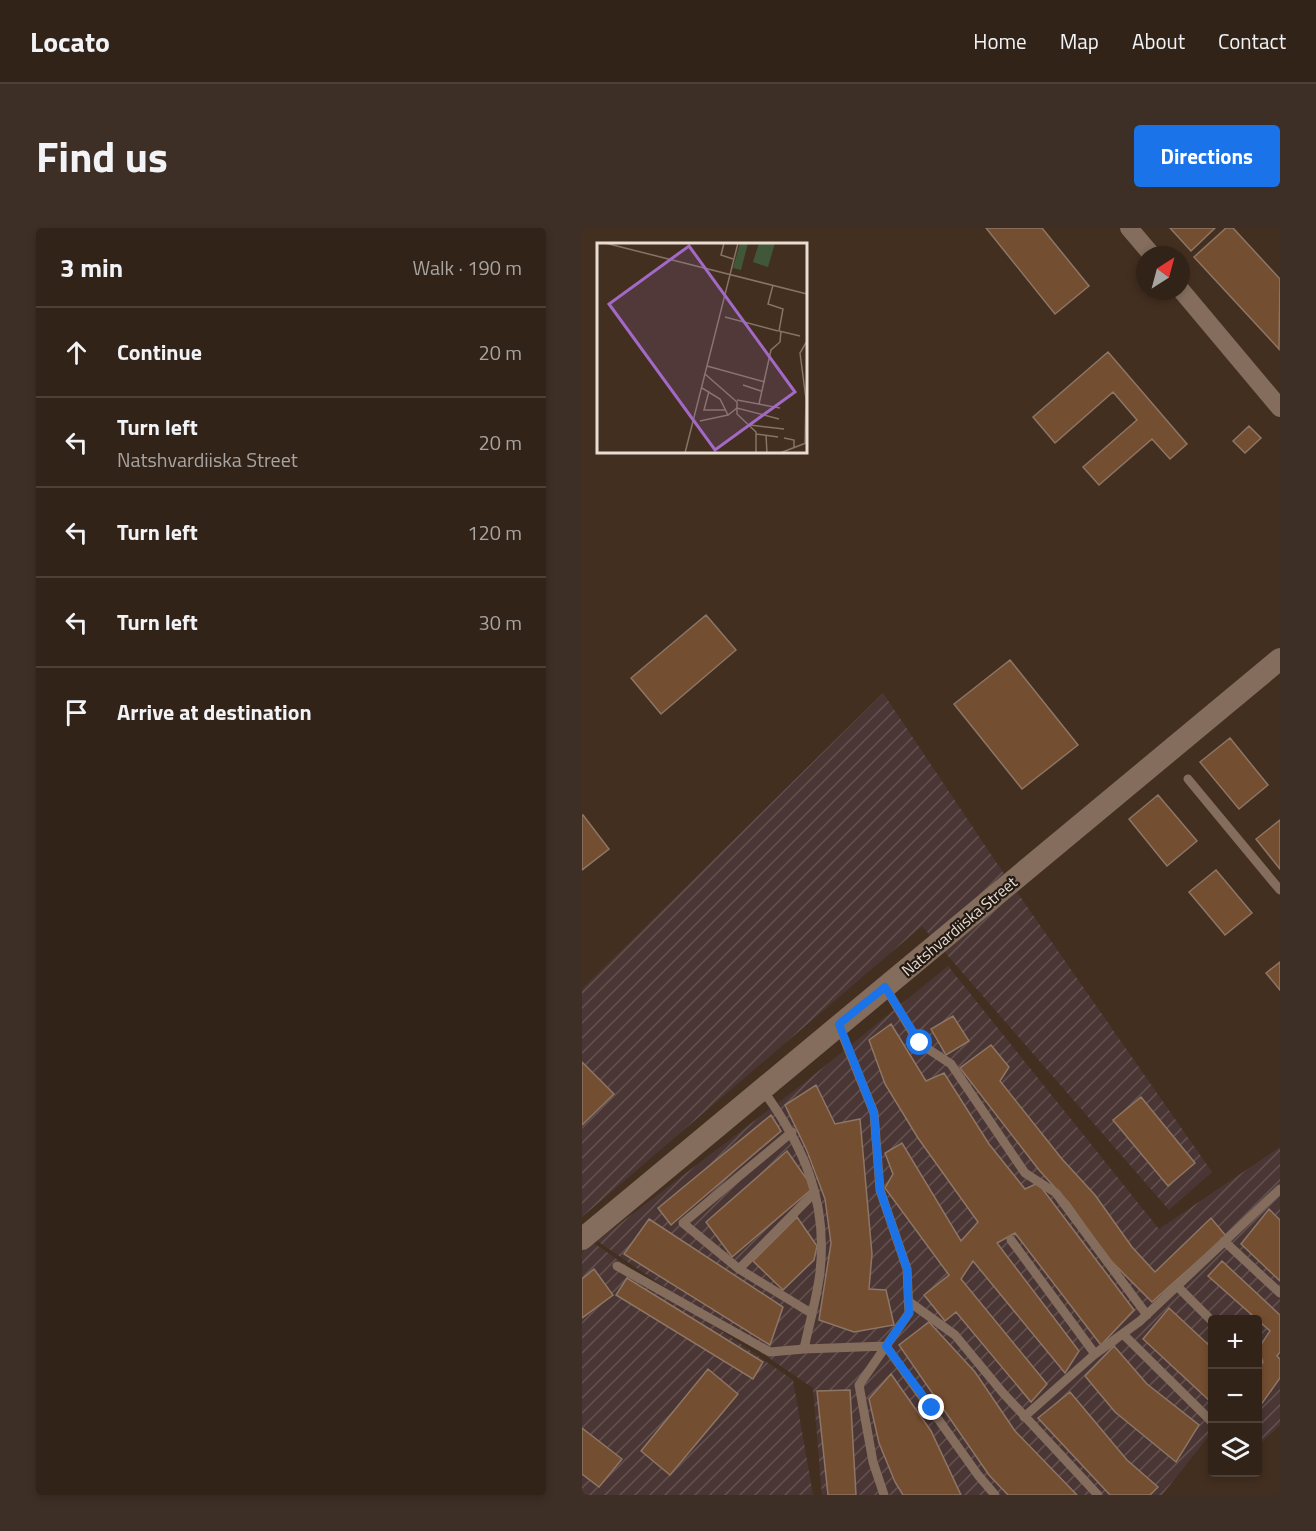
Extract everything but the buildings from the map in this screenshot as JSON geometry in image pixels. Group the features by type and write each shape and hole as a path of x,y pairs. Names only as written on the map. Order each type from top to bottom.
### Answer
{"street":[{"path":"1129,228 1144,246"},
{"path":"1189,300 1280,408"},
{"name":"Natshvardiiska Street","path":"582,1239 1280,659"}],"lane":[{"path":"1188,779 1280,890"},
{"path":"885,987 920,1043 951,1064 1025,1173 1056,1193 1148,1315"},
{"path":"839,1024 874,1113 880,1190 907,1269 909,1313 859,1385 873,1462 884,1495"},
{"path":"762,1089 792,1132 813,1181 815,1192 820,1226 820,1272 804,1349"},
{"path":"792,1132 683,1223 739,1269 811,1313"},
{"path":"739,1269 815,1192"},
{"path":"1024,1417 1095,1354 1148,1315 1224,1240 1279,1192"},
{"path":"1011,1240 1095,1354"},
{"path":"1224,1240 1280,1293"},
{"path":"617,1266 770,1352 886,1346"},
{"path":"1177,1286 1208,1317"},
{"path":"908,1301 955,1335 1024,1417 1098,1495"},
{"path":"1123,1334 1208,1418"},
{"path":"886,1346 978,1475 995,1495"}],"shaded area":[{"path":"883,693 996,862 1212,1172 1169,1210 922,926 582,1217 582,989"},
{"path":"948,966 1159,1229 1280,1147 1280,1425 1262,1442 1262,1315 1208,1315 1208,1437 1162,1495 822,1495 813,1388 597,1241 804,1083"},
{"path":"582,1235 793,1380 813,1495 582,1495"}],"route":[{"path":"920,1043 885,987 839,1024 874,1113 880,1190 907,1269 909,1313 886,1346 932,1408"}]}
